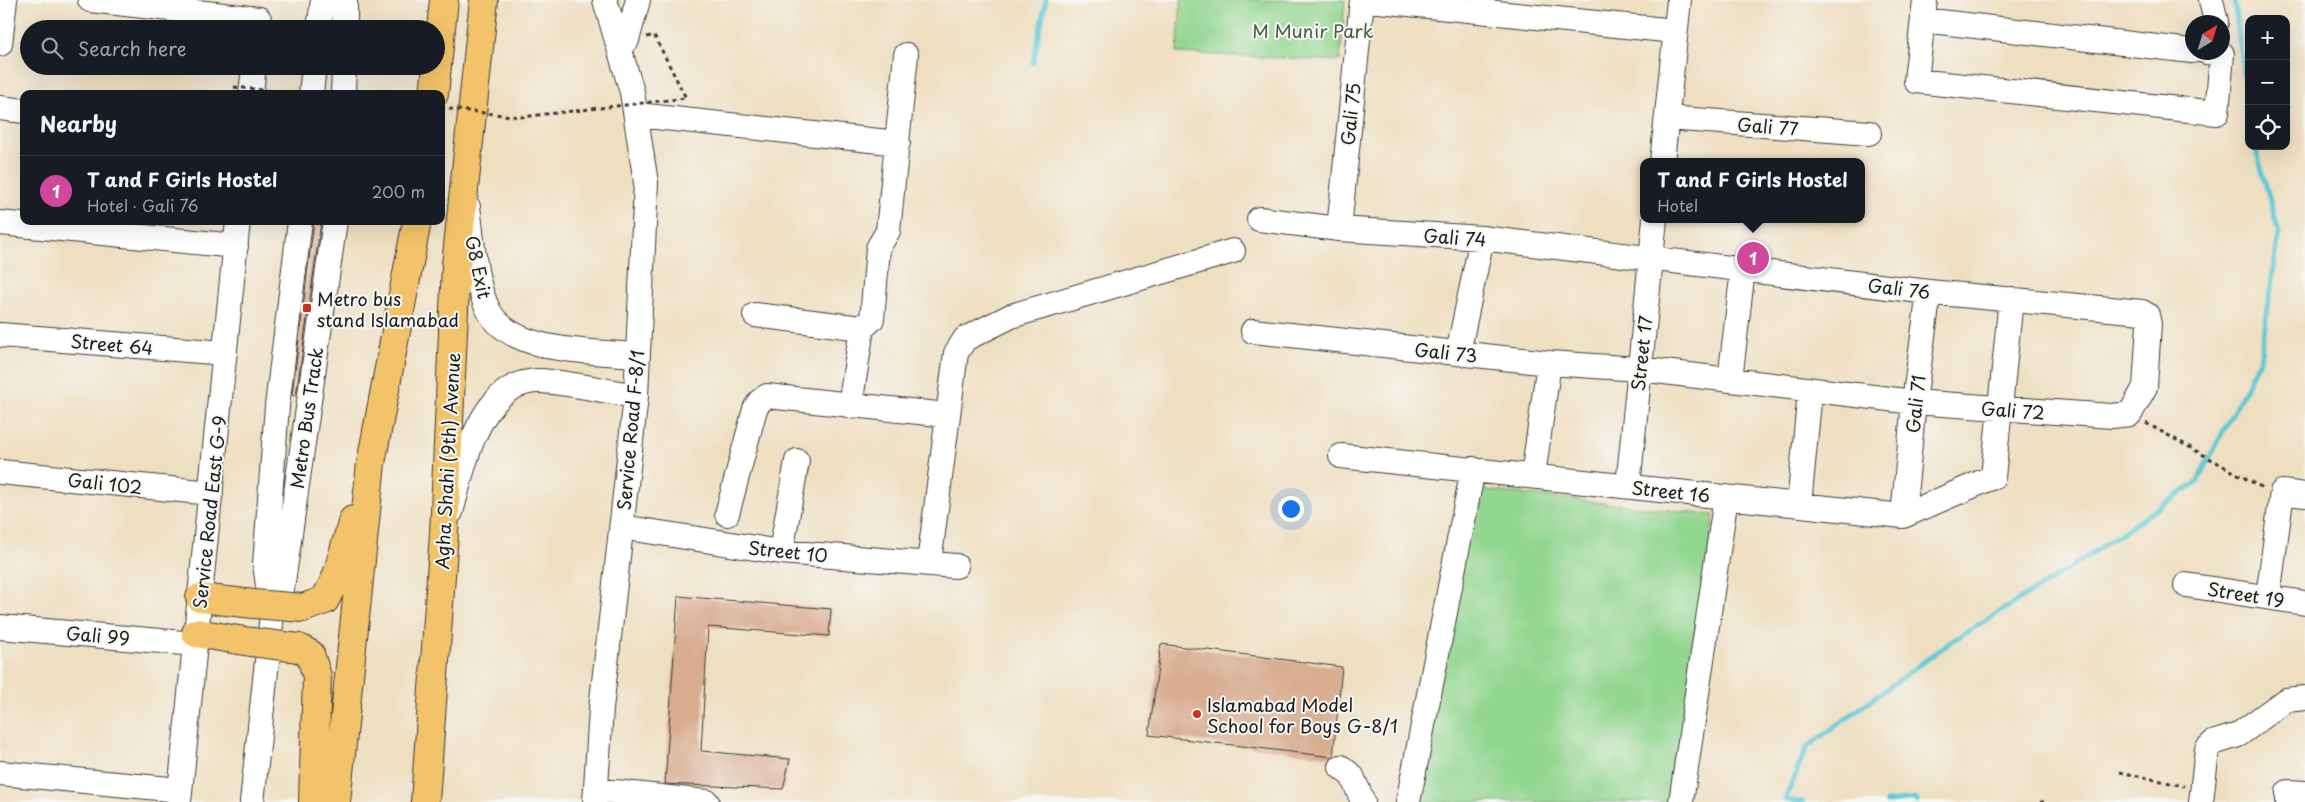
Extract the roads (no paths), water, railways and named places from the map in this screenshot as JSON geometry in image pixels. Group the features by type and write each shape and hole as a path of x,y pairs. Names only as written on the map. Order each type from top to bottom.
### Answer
{"main road":[{"path":"442,20 444,0"},
{"name":"Agha Shahi (9th) Avenue","path":"425,802 444,534 456,265 484,0"},
{"path":"434,90 436,75"},
{"path":"336,802 371,463 416,225"},
{"path":"200,598 263,609 303,608 325,600 336,578 371,463"},
{"path":"196,638 299,648 310,654 317,676 313,802"}],"street":[{"path":"0,44 5,0"},
{"path":"90,0 259,16"},
{"path":"320,20 323,0"},
{"path":"345,20 346,0"},
{"name":"Service Road F-8/1","path":"605,0 625,49"},
{"name":"Service Road F-8/1","path":"596,796 601,709 636,396 646,183 637,115 625,49 620,0"},
{"path":"625,49 638,0"},
{"name":"Gali 75","path":"1339,229 1362,0"},
{"path":"1369,0 1675,32"},
{"path":"1662,158 1679,0"},
{"path":"2211,0 2214,15"},
{"path":"2185,50 1924,10 1916,81 2217,113 2217,60"},
{"path":"850,406 862,328 872,319 878,248 888,231 906,54"},
{"path":"243,90 250,75"},
{"path":"312,90 313,75"},
{"path":"343,90 344,75"},
{"path":"0,108 20,110"},
{"path":"637,115 898,143"},
{"name":"Gali 77","path":"1667,118 1869,133"},
{"name":"G8 Exit","path":"464,183 480,284 490,312 510,333 536,345 638,355"},
{"name":"Gali 74","path":"1259,219 1339,229 1482,238 1650,259"},
{"path":"0,223 20,225"},
{"name":"Street 17","path":"1628,486 1654,223"},
{"path":"21,225 236,246"},
{"name":"Service Road East G-9","path":"180,796 238,225"},
{"name":"Metro Bus Track","path":"252,802 264,564 277,406 300,225"},
{"name":"Metro Bus Track","path":"263,609 281,596 334,225"},
{"path":"1458,353 1482,238"},
{"path":"929,563 956,352 965,340 1011,316 1233,251"},
{"name":"Gali 76","path":"1650,259 1929,292 2142,312 2147,316 2149,324 2145,387 2121,415"},
{"path":"1730,380 1743,269"},
{"name":"Gali 71","path":"1903,516 1914,402 1929,292"},
{"path":"2001,409 2002,374 2011,299"},
{"path":"755,316 862,328"},
{"name":"Gali 73","path":"1254,331 1549,363 1640,369"},
{"name":"Street 64","path":"0,335 225,353"},
{"path":"1533,476 1549,363"},
{"path":"1640,369 1810,390 1799,505"},
{"path":"444,534 475,432 492,404 512,386 540,381 636,396"},
{"name":"Gali 72","path":"1810,390 1914,402 2001,409 2121,415"},
{"path":"727,514 755,409 760,401 767,396 948,415"},
{"name":"Street 16","path":"1342,456 1903,516 1993,478 2001,409"},
{"path":"781,552 798,462"},
{"path":"1408,802 1473,470"},
{"name":"Gali 102","path":"0,472 211,493"},
{"path":"2268,597 2282,492 2305,495"},
{"path":"1681,802 1726,497"},
{"name":"Street 10","path":"622,527 781,552 956,566"},
{"name":"Street 19","path":"2186,585 2305,603"},
{"name":"Gali 99","path":"0,626 196,638"},
{"path":"2201,796 2207,749 2213,743 2238,735 2286,700 2305,698"},
{"path":"1341,767 1352,776 1364,802"},
{"path":"0,773 180,796"},
{"path":"2288,802 2288,792 2305,793"},
{"path":"596,796 694,801"}],"waterway":[{"path":"1033,63 1046,0"},
{"path":"2234,0 2248,105"},
{"path":"1803,802 1785,800 1807,747 1952,641 2058,576 2197,482 2260,360 2279,233 2256,150"},
{"path":"1886,802 1916,799 1917,802"}],"place":[{"name":"T and F Girls Hostel","path":"1753,258"},
{"name":"Metro bus stand Islamabad","path":"307,308"},
{"name":"Islamabad Model School for Boys G-8/1","path":"1197,714"}],"park label":[{"name":"M Munir Park","path":"1313,30"}]}
